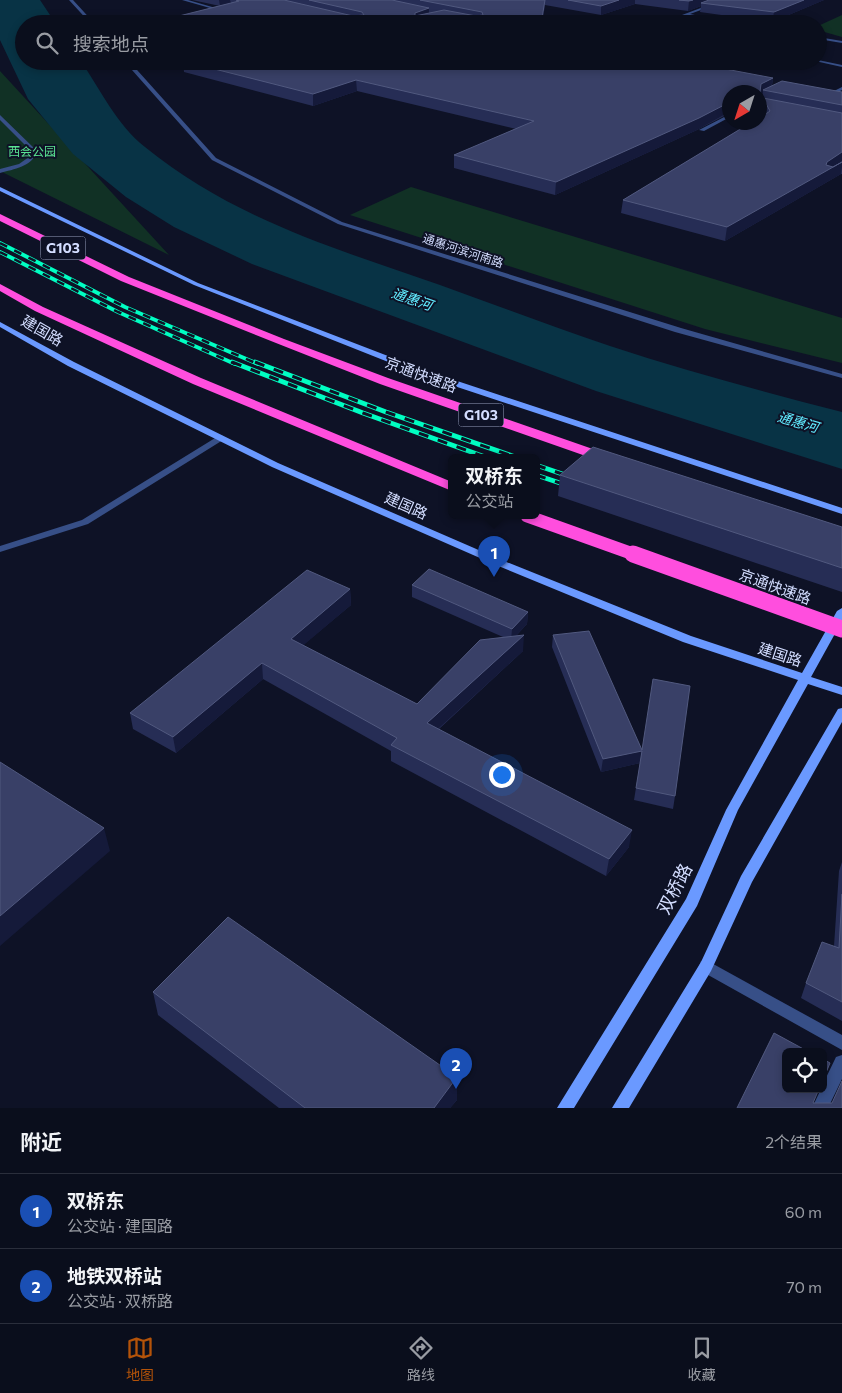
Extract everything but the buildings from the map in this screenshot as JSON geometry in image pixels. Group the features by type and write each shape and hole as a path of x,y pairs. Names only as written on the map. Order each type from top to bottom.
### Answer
{"highway":[{"name":"京通快速路","path":"0,217 125,279 384,381 621,463"},
{"path":"0,287 39,309 196,381 448,485"},
{"name":"京通快速路","path":"535,519 842,629"}],"main road":[{"path":"0,189 196,284 424,373 842,511"},
{"name":"建国路","path":"0,324 71,364 275,465 500,563 687,640 842,691"},
{"name":"双桥路","path":"564,1108 692,902 732,810 842,611"},
{"path":"620,1108 706,966 746,880 842,712"}],"street":[{"path":"71,0 84,15"},
{"path":"184,0 217,9"},
{"path":"685,15 726,0"},
{"path":"208,11 226,7"},
{"path":"827,40 842,42"},
{"path":"827,63 842,66"},
{"name":"通惠河滨河南路","path":"134,70 214,159 340,223 678,330 842,376"},
{"path":"832,93 842,88"},
{"path":"823,92 842,95"},
{"path":"0,117 34,151 32,158 0,171"},
{"path":"702,130 722,119"},
{"path":"0,549 85,522 220,438"},
{"path":"706,966 842,1043"},
{"path":"820,1108 842,1062"}],"green space":[{"path":"842,15 842,37 827,33 827,22"},
{"name":"西会公园","path":"0,71 169,255 0,171"},
{"path":"411,187 842,318 842,363 705,329 350,215"}],"water":[{"name":"通惠河","path":"0,0 40,0 50,15 15,15 15,70 87,70 110,107 135,138 178,172 213,193 286,229 324,244 589,339 696,373 842,412 842,469 596,391 252,264 174,227 126,197 73,154 28,99 0,40"}],"railway":[{"path":"0,243 125,307 258,364"},
{"path":"0,252 118,312 235,364"},
{"path":"232,362 363,413 477,454"},
{"path":"255,362 386,412 507,454"},
{"path":"540,466 574,478"},
{"path":"540,476 572,487"}],"place":[{"name":"双桥东","path":"494,577"},
{"name":"地铁双桥站","path":"456,1089"}]}
